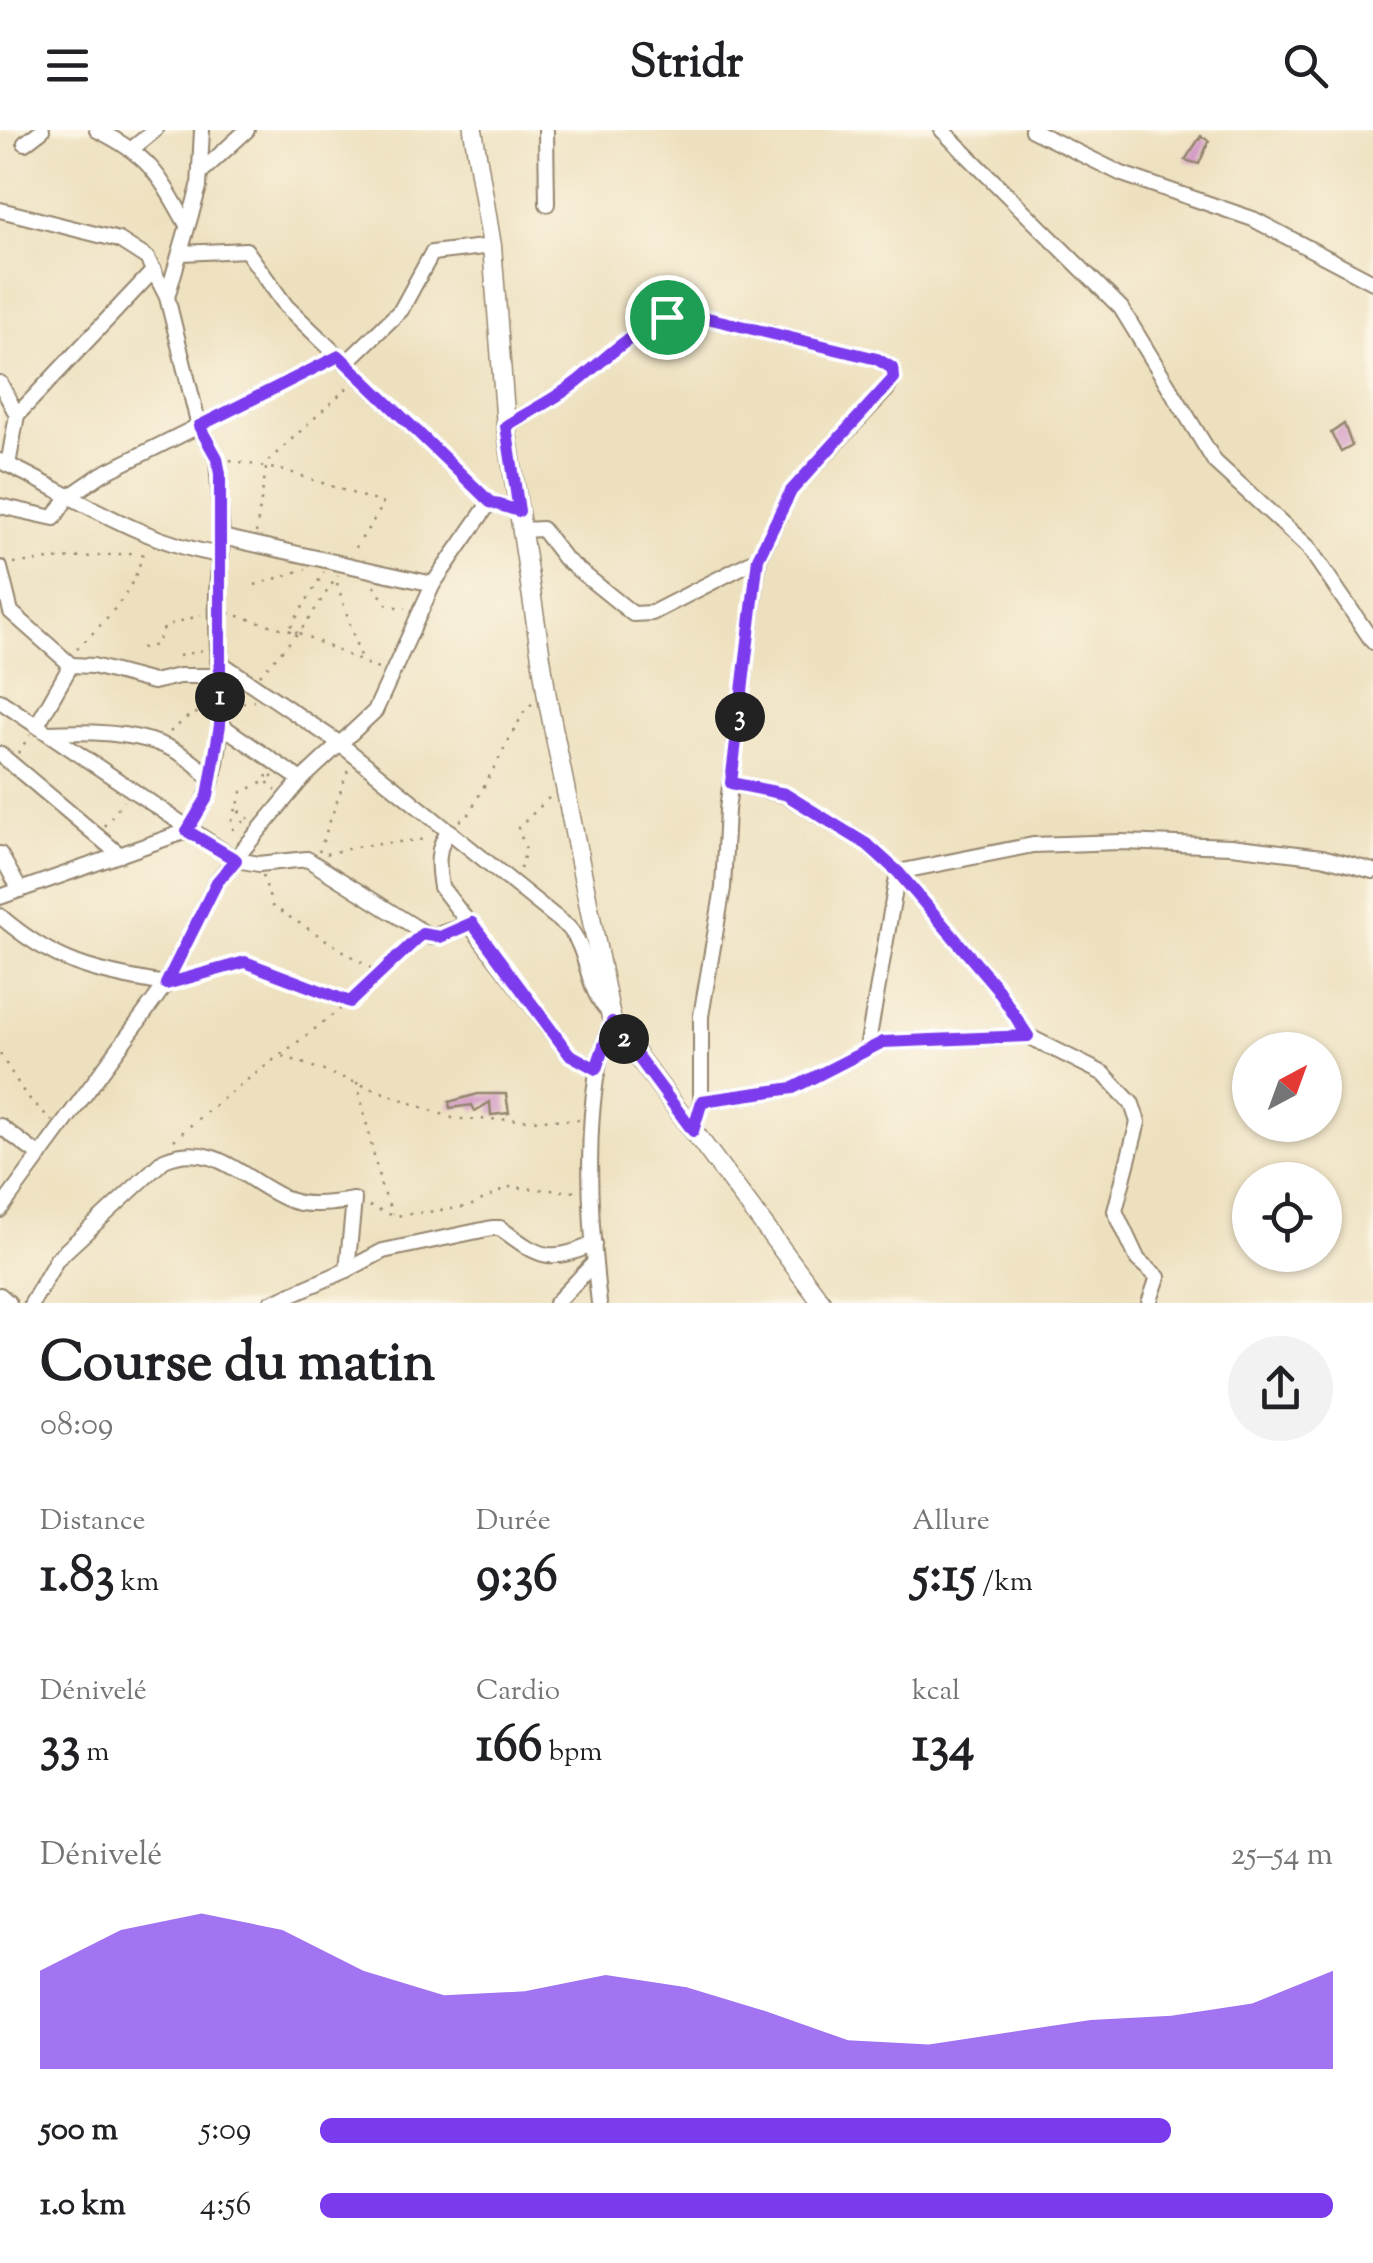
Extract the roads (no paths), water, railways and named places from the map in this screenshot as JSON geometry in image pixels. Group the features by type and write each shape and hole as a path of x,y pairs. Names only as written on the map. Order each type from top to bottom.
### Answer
{"street":[{"path":"25,143 42,130"},
{"path":"97,130 133,148 164,183 187,225"},
{"path":"133,148 155,130"},
{"path":"168,297 202,171 202,130"},
{"path":"202,171 248,130"},
{"path":"473,130 492,246 506,426 519,511 547,691 610,1017 596,1069 592,1120 594,1263 599,1303"},
{"path":"546,130 547,204"},
{"path":"942,130 1121,308 1214,462 1308,547 1373,642"},
{"path":"1032,130 1122,174 1253,219 1373,282"},
{"path":"0,210 119,240 138,249 154,270 168,297 199,426 217,458 222,538 220,725 204,808 187,831 0,896"},
{"path":"0,506 47,519 60,514 67,498 102,474 342,360 401,310 432,253 492,246"},
{"path":"182,253 246,250 286,306 490,502 519,511"},
{"path":"154,270 17,415 4,463 67,498 146,534 183,548 221,555"},
{"path":"506,426 572,386 633,334 667,317 695,315 886,362 894,378 791,491 758,558 731,783 723,888 701,1016 702,1101 693,1131"},
{"path":"0,383 17,415"},
{"path":"0,1210 166,984 217,882 300,780 371,716 433,584 490,502"},
{"path":"523,530 542,529 565,559 633,614 652,612 758,558"},
{"path":"222,538 433,584"},
{"path":"4,565 11,612 69,662 153,682 190,675 219,661"},
{"path":"219,661 340,743 576,936 597,999 822,1303"},
{"path":"42,729 69,662"},
{"path":"0,701 187,831 236,860 259,864 307,859 371,896 422,934 440,937 472,923"},
{"path":"220,725 300,780"},
{"path":"42,729 156,741 186,753 212,780"},
{"path":"6,758 120,855"},
{"path":"731,783 785,794 868,845 898,872 996,987 1028,1036"},
{"path":"447,832 438,866 441,887 569,1054 596,1069"},
{"path":"898,872 1033,845 1121,842 1231,846 1322,857 1373,871"},
{"path":"0,854 20,890"},
{"path":"867,1048 898,872"},
{"path":"0,916 38,948 64,962 166,984"},
{"path":"702,1101 793,1088 883,1042 1028,1036 1104,1074 1132,1104 1138,1122 1115,1212 1138,1260 1158,1277 1149,1303"},
{"path":"0,1126 40,1156"},
{"path":"32,1303 57,1259 127,1192 175,1155 208,1155 292,1201 354,1200 347,1270"},
{"path":"272,1303 384,1251 492,1228 500,1228 543,1257 554,1259 594,1244"},
{"path":"556,1303 594,1263"},
{"path":"0,1295 9,1303"}]}
